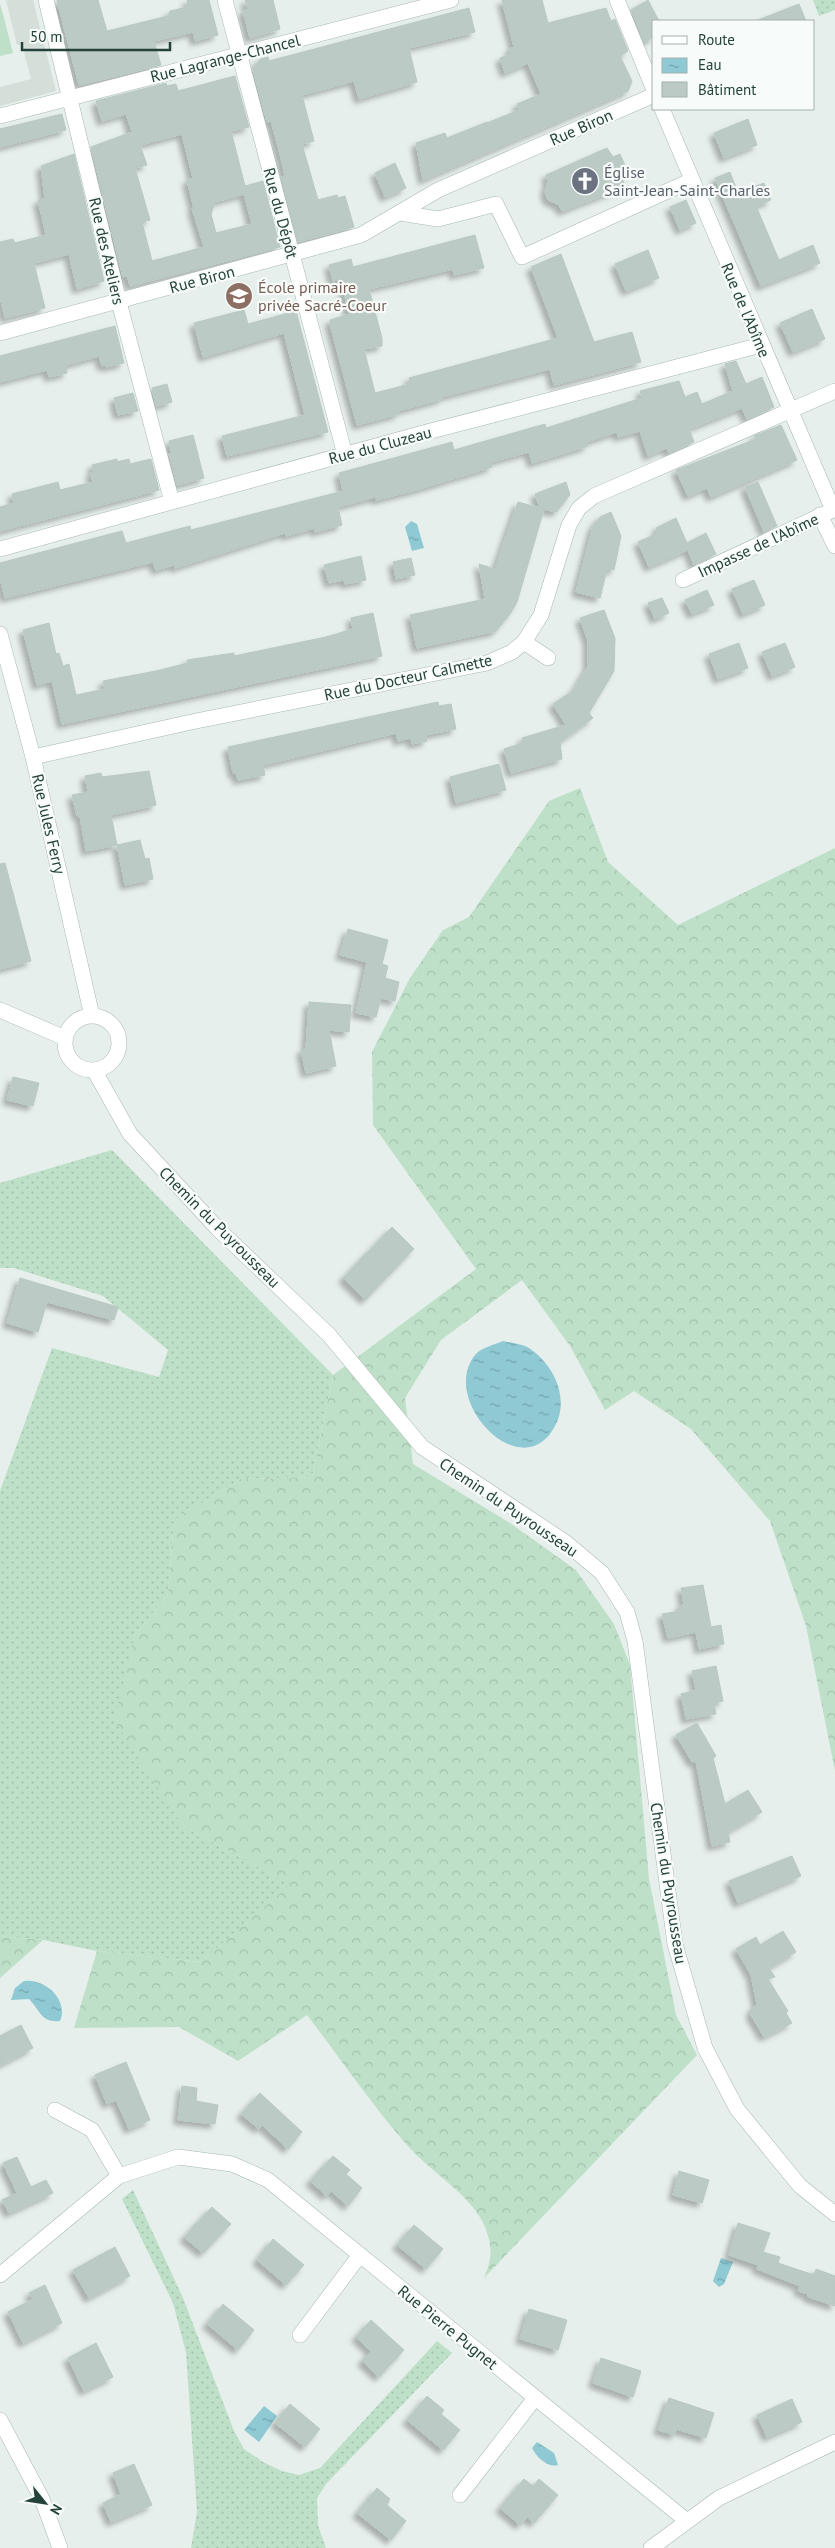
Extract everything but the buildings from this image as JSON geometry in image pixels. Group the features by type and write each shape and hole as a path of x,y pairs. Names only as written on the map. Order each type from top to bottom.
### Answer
{"street":[{"name":"Rue des Ateliers","path":"46,0 119,302 172,502"},
{"name":"Rue du Dépôt","path":"225,0 345,455"},
{"name":"Rue Lagrange-Chancel","path":"0,116 451,0"},
{"path":"617,0 652,85"},
{"name":"Rue Biron","path":"0,333 361,235 438,190 652,96"},
{"name":"Rue de l'Abîme","path":"662,110 761,345 791,409 827,512 835,546"},
{"path":"400,213 438,220 496,204 522,257 692,180"},
{"name":"Rue du Cluzeau","path":"0,548 761,345"},
{"name":"Rue du Docteur Calmette","path":"33,757 487,663 512,652 524,642 541,615 569,525 579,508 594,496 835,391"},
{"name":"Impasse de l'Abîme","path":"683,580 827,512"},
{"name":"Rue Jules Ferry","path":"0,634 33,757 92,1016"},
{"path":"524,642 548,658"},
{"path":"0,1010 65,1038"},
{"path":"92,1016 100,1016 112,1024 119,1040 114,1058 107,1065 94,1070 85,1069 70,1059 66,1050 65,1038 74,1022 83,1017 92,1016"},
{"name":"Chemin du Puyrousseau","path":"94,1070 130,1134 218,1229 329,1335 422,1447 565,1542 602,1573 627,1612 635,1641 675,1944 705,2048 738,2109 800,2186 835,2214"},
{"path":"55,2110 92,2130 119,2176"},
{"name":"Rue Pierre Pugnet","path":"0,2275 119,2176 178,2157 232,2164 268,2180 687,2521"},
{"path":"300,2335 360,2256"},
{"path":"460,2495 535,2398"},
{"path":"0,2420 42,2499 60,2548"},
{"path":"651,2548 719,2498 835,2442"}],"shaded area":[{"path":"6,0 33,0 56,91 0,106 0,87 31,79 22,44 17,45"}],"green space":[{"path":"813,0 835,0 835,10 819,16"},
{"path":"0,3 13,53 0,56"},
{"path":"580,788 608,862 678,925 835,848 835,1771 806,1626 770,1521 691,1429 634,1391 605,1410 570,1346 522,1280 441,1340 405,1398 413,1464 510,1523 576,1570 614,1624 630,1665 649,1879 676,2015 697,2055 484,2278 489,2265 490,2247 485,2227 479,2216 461,2194 407,2145 368,2097 307,2015 238,2061 179,2027 74,2028 97,1951 201,1962 290,1885 182,1825 114,1720 134,1637 168,1594 174,1520 241,1479 312,1477 333,1375 476,1269 373,1125 372,1052 410,978 443,930 469,917 549,801"},
{"path":"112,1150 333,1375 312,1477 241,1479 174,1521 168,1594 134,1637 182,1825 291,1885 201,1962 97,1951 43,1940 0,1936 0,1491 52,1348 159,1377 168,1350 103,1296 14,1268 0,1268 0,1183"},
{"path":"0,1936 43,1940 0,1978"},
{"path":"133,2190 183,2298 234,2431 244,2449 263,2462 282,2471 299,2475 320,2468 437,2341 452,2353 326,2484 317,2498 318,2525 326,2548 191,2548 197,2512 186,2352 173,2303 122,2199"}],"water":[{"path":"411,521 417,524 424,548 412,551 405,527"},
{"path":"503,1341 529,1348 538,1355 552,1373 560,1393 561,1404 555,1426 541,1443 523,1448 505,1443 489,1430 475,1413 467,1393 467,1373 476,1354 485,1348"},
{"path":"24,1981 40,1983 53,1992 61,2005 60,2021 45,2018 29,1999 11,2000 15,1988"},
{"path":"721,2258 733,2262 724,2284 719,2287 713,2281"},
{"path":"264,2406 277,2416 259,2442 244,2430"},
{"path":"537,2442 554,2453 558,2465 547,2464 537,2455 532,2448"}],"place":[{"name":"Église Saint-Jean-Saint-Charles","path":"585,181"},
{"name":"École primaire privée Sacré-Coeur","path":"239,296"}]}
